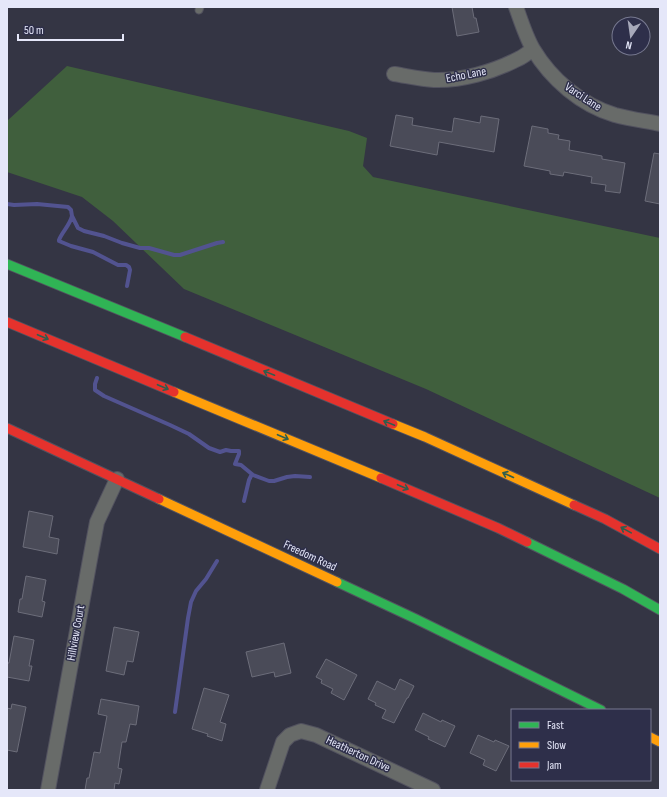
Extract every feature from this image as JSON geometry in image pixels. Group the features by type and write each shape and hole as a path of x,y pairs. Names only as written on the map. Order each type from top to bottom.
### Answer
{"main road":[{"path":"7,264 425,437 605,518 660,549"},
{"path":"7,322 498,528 623,589 660,610"},
{"name":"Freedom Road","path":"7,428 416,619 599,709"},
{"path":"651,738 660,742"}],"street":[{"name":"Varci Lane","path":"516,7 530,43 547,69 562,84 593,106 616,115 660,124"},
{"name":"Echo Lane","path":"394,74 433,80 464,78 503,66 518,59 530,43"},
{"name":"Hillview Court","path":"48,790 98,522 117,479"},
{"name":"Heatherton Drive","path":"267,790 283,742 290,735 301,731 316,735 433,790"}],"green space":[{"path":"67,66 349,131 367,138 363,166 373,177 660,238 660,498 426,389 184,289 113,221 82,197 7,172 7,121"}],"building":[{"path":"452,7 472,7 479,32 457,36"},
{"path":"396,115 413,118 412,125 452,132 454,118 480,123 481,116 499,119 494,152 439,142 437,155 390,146"},
{"path":"532,126 548,129 548,133 559,135 558,139 570,141 569,150 602,156 602,159 625,163 620,193 605,191 606,185 591,183 592,177 564,172 563,176 550,174 550,171 524,166"},
{"path":"654,153 660,154 660,204 645,201"},
{"path":"29,511 53,516 49,537 59,539 57,554 23,547"},
{"path":"26,576 46,580 42,601 45,602 42,617 18,612"},
{"path":"114,627 139,632 133,662 127,661 124,675 106,671"},
{"path":"14,636 34,640 29,666 32,666 29,681 7,677 7,663 9,663"},
{"path":"284,643 291,673 275,677 274,672 252,677 246,652"},
{"path":"326,659 357,675 344,700 331,693 333,689 321,683 322,680 316,677"},
{"path":"400,679 414,686 394,723 382,718 386,710 375,705 376,703 368,699 377,681 395,690"},
{"path":"204,688 229,695 220,722 226,724 222,741 207,736 208,734 192,729"},
{"path":"101,699 139,706 136,725 130,724 126,742 122,742 118,768 122,769 119,784 115,783 114,790 85,790 94,752 100,753 107,716 98,714"},
{"path":"12,704 26,707 17,752 7,750 7,708 11,709"},
{"path":"423,713 441,722 442,720 455,726 445,747 428,739 429,737 415,730"},
{"path":"478,735 494,742 495,740 509,746 496,771 483,765 485,760 470,753"}],"waterway":[{"path":"7,204 37,204 68,207 71,210 72,216 78,228 84,231 140,248 149,248 174,255 180,255 223,242"},
{"path":"72,216 59,241 93,252 118,265 126,265 130,270 127,286"},
{"path":"97,378 95,390 104,396 189,434 209,448 220,452 226,450 239,451 235,464 241,465 253,475 269,481 295,476 310,477"},
{"path":"244,501 252,474"},
{"path":"175,712 191,602 196,591 206,579 217,561"}],"traffic: fast":[{"path":"7,264 185,337"},
{"path":"527,542 623,589 660,610"},
{"path":"337,582 599,709"}],"traffic: slow":[{"path":"174,392 381,478"},
{"path":"393,424 425,437 574,505"},
{"path":"159,499 337,582"},
{"path":"651,738 660,742"}],"traffic: jam":[{"path":"7,322 174,392"},
{"path":"185,337 393,424"},
{"path":"7,428 159,499"},
{"path":"381,478 527,542"},
{"path":"574,505 605,519 660,549"}]}
